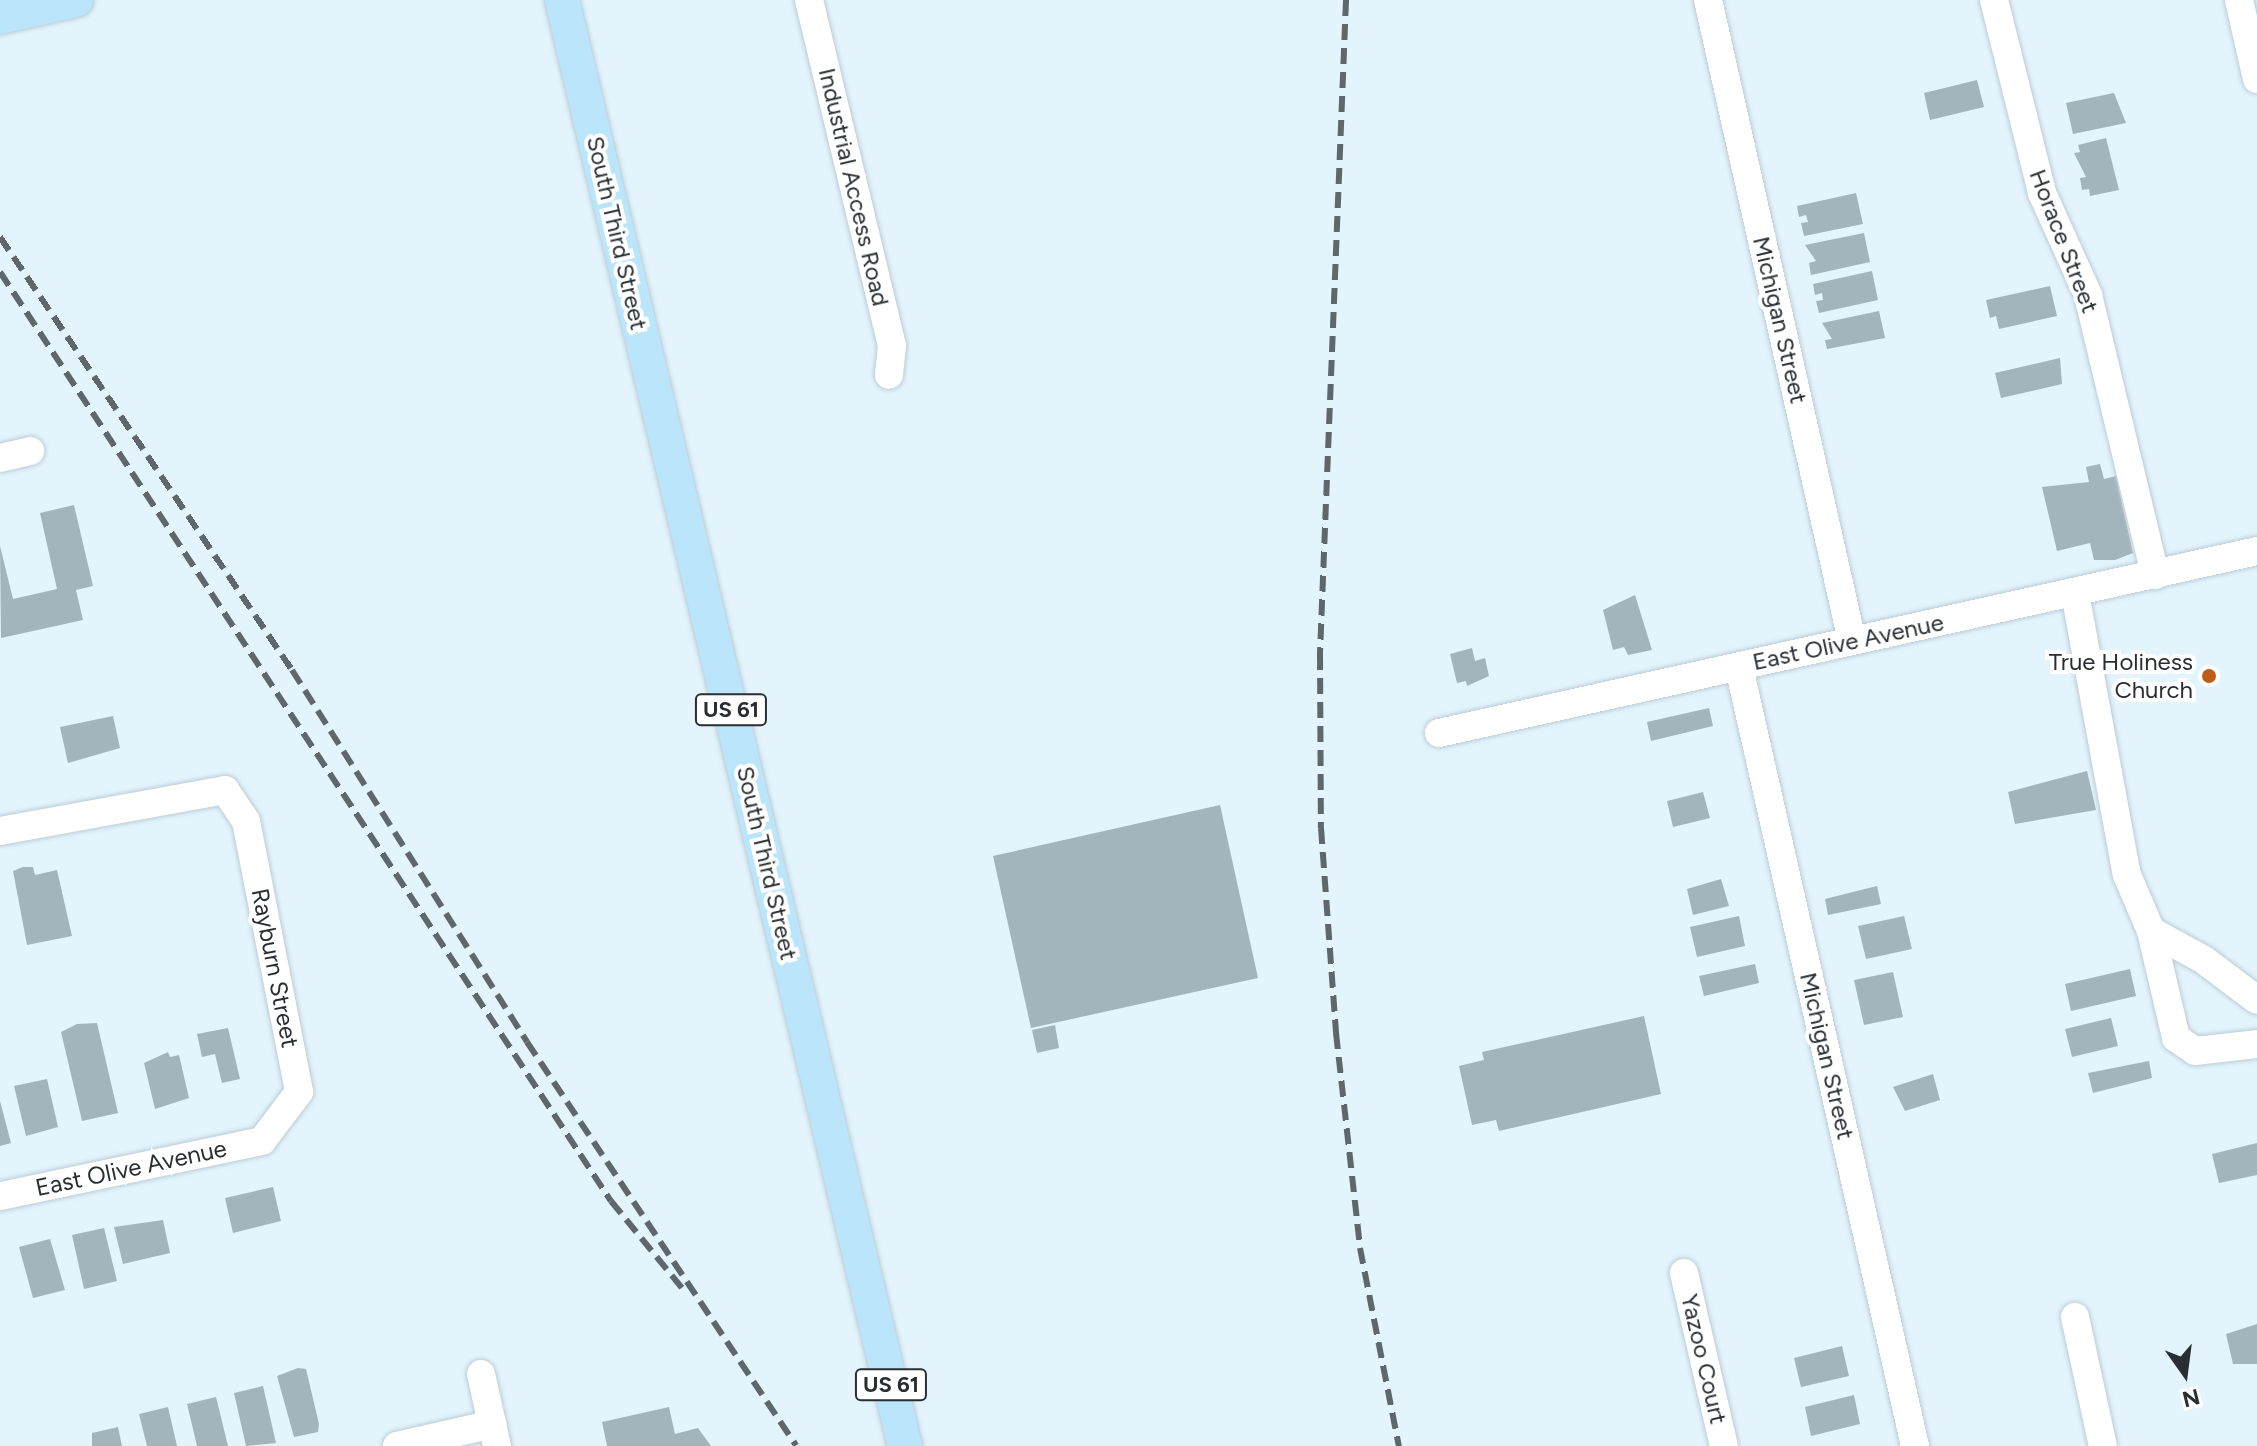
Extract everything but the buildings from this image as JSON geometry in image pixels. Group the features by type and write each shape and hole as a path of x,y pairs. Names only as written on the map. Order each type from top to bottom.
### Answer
{"main road":[{"path":"0,17 76,0"},
{"name":"South Third Street","path":"562,0 905,1446"}],"street":[{"name":"Industrial Access Road","path":"809,0 892,346 889,375"},
{"name":"Michigan Street","path":"1708,0 1852,641"},
{"name":"Horace Street","path":"1994,0 2038,181 2088,295 2155,575"},
{"path":"2239,0 2257,79"},
{"path":"0,458 30,451"},
{"name":"East Olive Avenue","path":"1439,733 2257,551"},
{"path":"2075,593 2127,875 2151,931 2176,1038 2195,1051 2257,1044"},
{"name":"Michigan Street","path":"1739,667 1915,1446"},
{"name":"Rayburn Street","path":"0,831 225,790 246,821 299,1092 262,1141"},
{"path":"2151,931 2204,960 2257,1000"},
{"name":"East Olive Avenue","path":"0,1196 262,1141"},
{"name":"Yazoo Court","path":"1684,1273 1724,1446"},
{"path":"2075,1317 2103,1446"},
{"path":"397,1446 495,1435 481,1374"}],"railway":[{"path":"1346,0 1320,654 1321,828 1336,1033 1360,1248 1399,1446"},
{"path":"0,237 292,670 527,1042 796,1446"},
{"path":"0,272 611,1201 686,1293"}],"place":[{"name":"True Holiness Church","path":"2209,676"}]}
